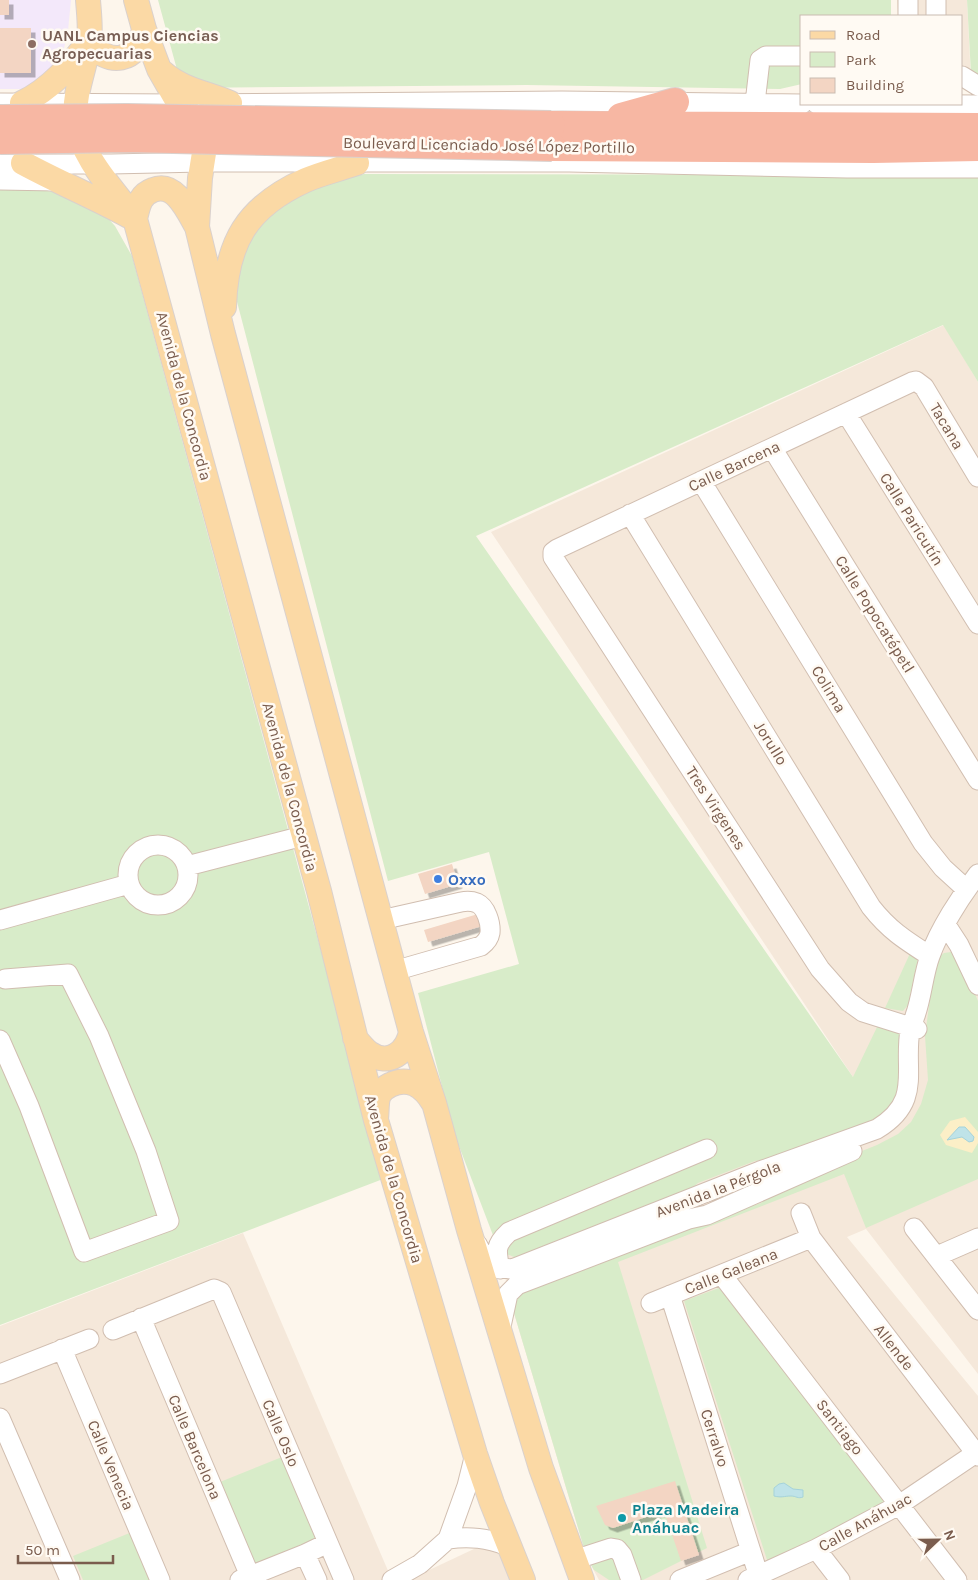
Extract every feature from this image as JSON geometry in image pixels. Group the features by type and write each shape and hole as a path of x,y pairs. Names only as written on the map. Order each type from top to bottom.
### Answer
{"highway":[{"path":"588,126 676,102"},
{"name":"Boulevard Licenciado José López Portillo","path":"0,119 127,118 873,149 978,147"},
{"name":"Boulevard Licenciado José López Portillo","path":"0,140 552,136 588,126 978,127"}],"main road":[{"name":"Avenida de la Concordia","path":"88,0 89,40 76,103 79,132 85,150 94,164 135,219 304,836 376,1120 475,1454 508,1546 523,1580"},
{"path":"136,0 144,29 159,69 179,104 194,118 204,139 197,227 223,334 410,1032 434,1103 469,1230 541,1468 578,1570"},
{"path":"11,103 34,97 49,86 68,68 89,40 94,49 102,55 121,58 138,48 144,29"},
{"path":"159,69 180,85 215,96 230,104"},
{"path":"11,163 96,198 135,219 142,197 148,192 162,187 170,189 179,198 197,227"},
{"path":"223,334 224,284 229,260 248,220 271,199 306,180 357,163"},
{"path":"355,1038 368,1053 377,1057 387,1058 396,1055 404,1049 409,1041 410,1032"},
{"path":"376,1120 379,1095 386,1086 397,1082 408,1081 419,1085 434,1103"}],"street":[{"path":"908,0 908,15"},
{"path":"936,0 936,15"},
{"path":"755,103 760,60 766,56 800,56"},
{"path":"963,77 978,86"},
{"path":"11,103 676,102 800,104"},
{"path":"11,103 34,109 42,120 45,133 42,146 34,157 11,163"},
{"path":"264,103 257,106 245,118 241,134 246,149 251,155 266,163"},
{"path":"963,105 978,105"},
{"name":"Boulevard Licenciado José López Portillo","path":"11,163 569,162 847,168 978,168"},
{"path":"0,180 56,181"},
{"name":"Tacana","path":"912,382 916,381 924,387 978,477"},
{"name":"Calle Barcena","path":"556,549 912,382"},
{"name":"Calle Paricutín","path":"846,413 978,624"},
{"name":"Calle Popocatépetl","path":"772,448 978,780"},
{"name":"Colima","path":"701,481 923,843 942,868 966,889"},
{"name":"Jorullo","path":"630,514 871,906 884,923 897,935 930,956"},
{"name":"Tres Virgenes","path":"556,549 553,552 555,563 820,969 849,1002 863,1012 914,1024"},
{"path":"187,866 304,836"},
{"path":"154,845 165,846 174,850 182,857 187,866 187,885 183,894 167,904 158,906 140,900 129,884 128,873 130,863 136,854 144,848 154,845"},
{"path":"914,1024 930,956 966,889 978,874"},
{"path":"0,920 129,884"},
{"path":"380,920 471,901 478,903 482,907 489,924 490,932 488,938 481,946 394,971"},
{"path":"946,925 959,945 978,985"},
{"path":"0,1040 29,1106 84,1252 169,1221 146,1151 98,1036 68,974 2,977"},
{"name":"Avenida la Pérgola","path":"500,1269 512,1270 686,1211 707,1215 782,1173 873,1141 896,1128 906,1117 917,1092 919,1077 914,1024"},
{"path":"500,1269 497,1252 500,1240 509,1232 707,1149"},
{"name":"Avenida la Pérgola","path":"500,1330 508,1294 517,1285 686,1211"},
{"name":"Allende","path":"801,1213 811,1238 977,1454"},
{"path":"914,1228 978,1310"},
{"path":"469,1230 490,1264 500,1269"},
{"name":"Calle Galeana","path":"651,1303 811,1238"},
{"path":"937,1256 978,1238"},
{"name":"Santiago","path":"722,1275 957,1580"},
{"name":"Calle Oslo","path":"140,1318 214,1289 221,1292 344,1580"},
{"name":"Cerralvo","path":"670,1295 750,1551 756,1578"},
{"path":"113,1330 140,1318"},
{"name":"Calle Barcelona","path":"140,1318 245,1578"},
{"path":"0,1374 88,1339"},
{"name":"Calle Venecia","path":"62,1349 160,1580"},
{"path":"0,1418 70,1580"},
{"path":"448,1540 467,1486 475,1454"},
{"name":"Calle Anáhuac","path":"756,1578 900,1505 977,1454"},
{"path":"392,1580 420,1564 448,1540 463,1537 478,1538 508,1546"},
{"path":"245,1578 328,1543"},
{"path":"578,1570 611,1548 617,1549 622,1555 631,1580"},
{"path":"816,1549 840,1580"},
{"path":"688,1579 750,1551"},
{"path":"305,1554 317,1580"}],"shaded area":[{"name":"UANL Campus Ciencias Agropecuarias","path":"0,0 71,0 68,31 62,57 29,89 0,89"},
{"path":"897,0 967,0 971,82 963,82 963,15 898,15"},
{"path":"944,325 978,382 978,1374 866,1229 847,1237 978,1396 978,1580 599,1580 587,1558 511,1303 499,1251 853,1077 491,532"},
{"path":"243,1233 392,1580 0,1580 0,1326"},
{"path":"493,1540 513,1580 408,1580"}],"green space":[{"path":"158,0 891,0 891,15 800,15 800,84 780,89 526,85 182,88"},
{"path":"967,0 978,0 978,74 971,74"},
{"path":"364,174 978,175 978,382 943,325 476,536 853,1077 878,1025 901,1030 905,1087 890,1115 796,1154 755,1161 698,1183 678,1200 530,1258 514,1257 499,1251 454,1133 418,993 519,964 489,852 388,881 235,294 238,265 242,251 248,238 259,224 285,203 331,183"},
{"path":"0,189 66,192 98,207 115,226 132,256 383,1179 0,1325"},
{"path":"912,949 918,958 908,1005 903,1011 885,1008"},
{"path":"944,953 958,954 978,1001 978,1179 866,1228 844,1174 618,1262 707,1548 643,1580 609,1580 594,1570 587,1558 511,1303 526,1283 761,1203 797,1177 877,1145 898,1134 911,1122 921,1104 928,1080 925,1036 935,960"},
{"path":"724,1286 887,1504 768,1563 684,1301"},
{"path":"282,1457 317,1538 256,1565 220,1482"},
{"path":"132,1532 152,1580 83,1580 73,1556"}],"sand":[{"path":"965,1117 978,1132 978,1143 972,1153 946,1145 940,1135 950,1121"}],"water":[{"path":"959,1127 965,1127 974,1137 973,1141 969,1142 962,1137 947,1140"},
{"path":"784,1483 793,1489 803,1490 803,1497 774,1496 774,1488"}],"building":[{"path":"0,0 9,0 9,15 0,15"},
{"path":"0,28 31,28 31,73 0,73"},
{"name":"Oxxo","path":"452,864 458,884 425,894 418,874"},
{"name":"Oxxo","path":"478,914 482,926 428,942 424,930"},
{"name":"Plaza Madeira Anáhuac","path":"675,1481 699,1555 681,1561 664,1511 613,1528 605,1525 596,1506"}],"place":[{"name":"UANL Campus Ciencias Agropecuarias","path":"32,44"},
{"name":"Oxxo","path":"438,879"},
{"name":"Plaza Madeira Anáhuac","path":"622,1518"}]}
